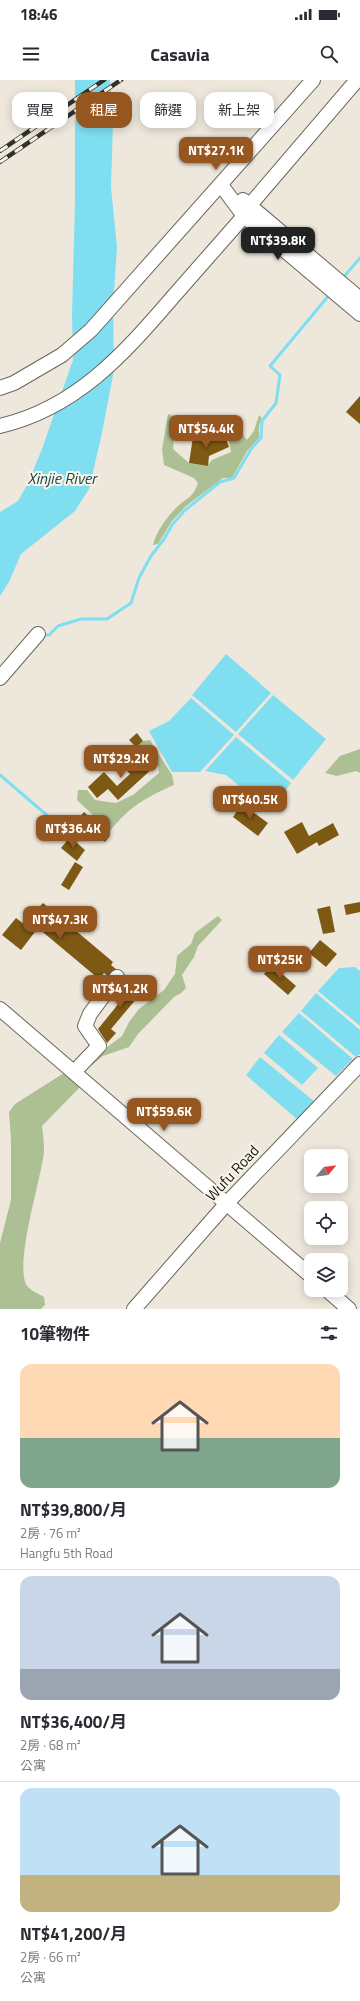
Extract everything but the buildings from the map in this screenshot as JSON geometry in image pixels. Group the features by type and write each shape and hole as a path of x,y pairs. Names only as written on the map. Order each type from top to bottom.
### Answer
{"street":[{"path":"0,388 46,365 62,355 91,330 313,80"},
{"path":"0,426 28,418 62,401 97,377 122,356 357,80"},
{"path":"221,185 360,314"},
{"path":"247,210 360,299"},
{"path":"0,678 38,634"},
{"path":"74,1072 99,1046 85,1026 90,1014 117,977"},
{"path":"0,1009 304,1270"},
{"name":"Wufu Road","path":"134,1309 227,1203 360,1064"},
{"path":"335,1297 349,1309"}],"green space":[{"path":"168,414 176,417 173,449 189,463 207,466 212,460 231,452 229,440 234,437 233,424 247,440 254,431 259,415 262,418 259,426 259,438 247,451 232,478 223,478 186,506 172,521 158,544 153,545 156,535 165,521 176,508 194,492 198,483 194,478 164,465 162,450"},
{"path":"150,740 172,775 174,785 155,794 132,808 110,831 77,800 78,790 87,790 95,800 116,803 133,795 159,773 158,766 137,746 143,741"},
{"path":"360,749 360,773 356,771 337,776 325,773 340,756"},
{"path":"218,916 222,920 198,946 194,957 182,975 186,988 174,997 138,1034 129,1047 103,1056 92,1065 89,1061 122,1036 129,1022 139,1009 164,990 175,974 177,956 191,944 195,933"},
{"path":"64,1073 81,1086 42,1126 44,1151 29,1222 23,1262 24,1277 28,1287 44,1297 45,1305 41,1309 0,1309 0,1243 11,1200 11,1140 9,1112 15,1104"}],"water":[{"name":"Xinjie River","path":"75,80 110,80 111,92 76,92 76,128 113,128 111,187 117,248 113,306 114,370 102,433 89,489 75,511 21,554 9,582 0,596 0,512 18,501 28,483 42,449 73,360 72,313 75,202"},
{"path":"226,654 271,693 236,732 192,695"},
{"path":"273,695 326,739 293,780 238,734"},
{"path":"191,698 234,735 200,772 172,772 149,731 169,721"},
{"path":"236,737 291,783 269,810 226,775 205,771"},
{"path":"355,967 360,971 360,1026 318,991 339,968"},
{"path":"316,993 360,1030 360,1054 356,1057 301,1011"},
{"path":"299,1013 353,1059 336,1076 282,1032"},
{"path":"279,1035 318,1068 302,1085 264,1053"},
{"path":"260,1057 315,1102 298,1120 246,1075"}],"waterway":[{"path":"342,279 360,258"},
{"path":"42,635 49,635 58,626 81,619 107,619 131,603 139,578 151,556 164,539 172,525 184,511 220,482 234,478 251,449 261,438 262,421 276,403 280,375 270,366 330,294"},
{"path":"0,775 56,823"}],"railway":[{"path":"0,151 104,80"},
{"path":"0,162 121,80"}]}
